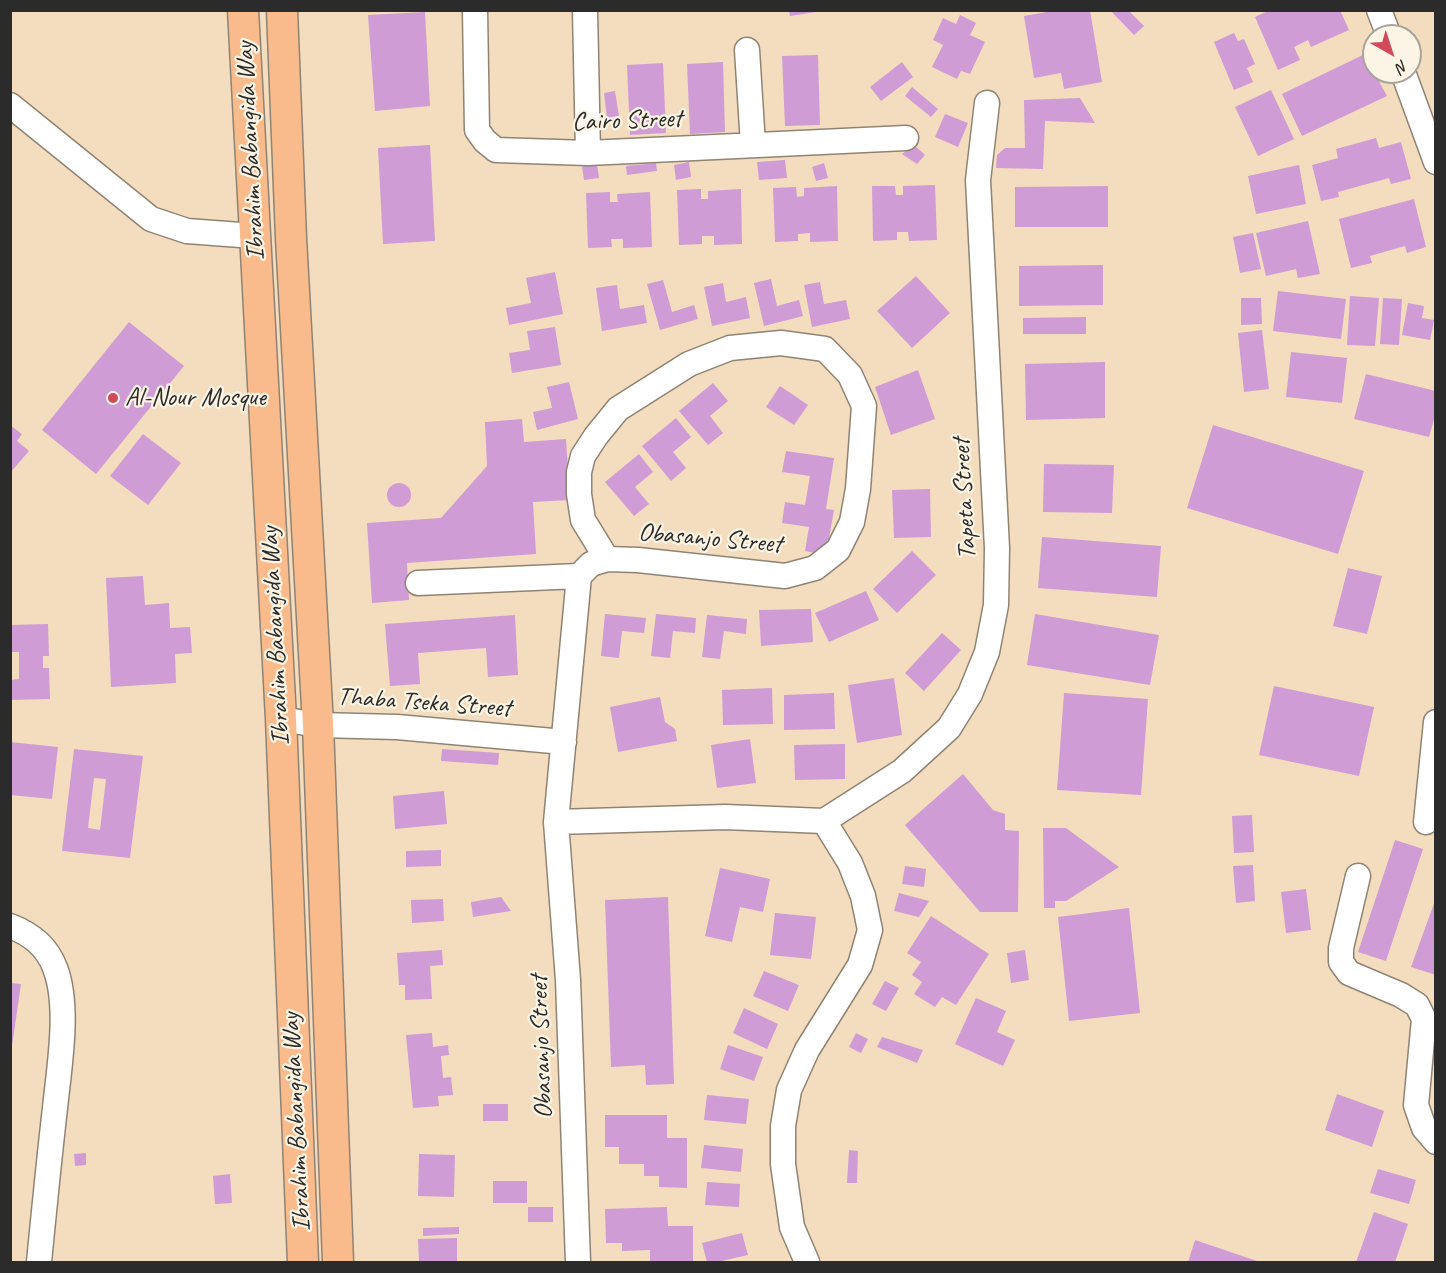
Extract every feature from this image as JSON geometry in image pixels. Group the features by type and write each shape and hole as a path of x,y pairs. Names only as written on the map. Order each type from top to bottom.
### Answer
{"main road":[{"name":"Ibrahim Babangida Way","path":"243,10 281,719 303,1263"},
{"name":"Ibrahim Babangida Way","path":"282,10 291,238 318,725 338,1263"}],"street":[{"name":"Cairo Street","path":"475,10 477,129 485,141 496,150 588,153 906,138"},
{"path":"585,10 588,153"},
{"path":"747,50 753,145"},
{"path":"1407,84 1436,162"},
{"name":"Tapeta Street","path":"824,821 902,771 949,728 970,694 987,652 996,605 997,548 978,180 987,103"},
{"path":"10,105 151,219 187,231 254,236"},
{"name":"Obasanjo Street","path":"578,1263 568,980 556,822 579,576 591,564 607,559 786,576 815,568 838,550 852,522 858,489 864,406 850,375 825,349 781,342 730,348 689,364 618,409 587,449 579,472 579,494 583,520 607,559"},
{"path":"418,583 579,576"},
{"name":"Thaba Tseka Street","path":"281,719 318,725 397,727 564,742"},
{"path":"1426,822 1436,722"},
{"path":"556,822 725,817 824,821 850,863 863,896 870,930 860,965 807,1050 789,1090 783,1126 783,1164 792,1227 807,1263"},
{"path":"1358,876 1341,948 1341,962 1349,973 1401,995 1416,1005 1424,1019 1416,1105 1424,1128 1436,1142"},
{"path":"10,926 28,933 44,947 55,968 62,994 61,1045 39,1263"}],"building":[{"path":"789,10 816,10 816,12 790,16"},
{"path":"1058,10 1090,10 1102,82 1064,89 1061,73 1034,78 1024,16"},
{"path":"1110,10 1128,10 1144,26 1134,35"},
{"path":"1270,10 1340,10 1349,30 1311,47 1308,40 1294,47 1300,60 1278,70 1255,17"},
{"path":"425,12 430,106 375,111 368,15"},
{"path":"960,15 976,23 970,35 985,42 970,74 961,71 957,79 932,67 943,45 933,40 943,18 956,24"},
{"path":"1234,33 1238,41 1244,39 1255,64 1247,68 1253,82 1234,90 1214,42"},
{"path":"818,55 820,125 785,126 782,56"},
{"path":"1362,55 1362,84 1380,84 1387,96 1302,136 1282,94"},
{"path":"723,62 725,132 690,134 687,64"},
{"path":"902,62 913,77 881,101 870,87"},
{"path":"663,63 666,133 630,135 627,65"},
{"path":"912,87 938,109 931,117 905,96"},
{"path":"1271,90 1294,139 1258,156 1235,107"},
{"path":"615,91 619,116 607,118 604,93"},
{"path":"1080,98 1095,123 1045,121 1043,169 996,168 997,155 1005,148 1025,148 1024,100"},
{"path":"945,114 968,123 958,147 935,137"},
{"path":"1376,138 1379,148 1401,142 1411,179 1391,184 1389,178 1338,192 1339,197 1321,201 1312,165 1338,158 1336,149"},
{"path":"430,145 435,241 383,244 378,148"},
{"path":"914,145 925,155 917,164 902,154"},
{"path":"785,160 787,178 759,180 757,162"},
{"path":"689,162 691,177 676,180 674,165"},
{"path":"656,163 657,171 627,175 626,166"},
{"path":"824,163 828,178 816,181 812,167"},
{"path":"597,164 599,178 584,180 582,166"},
{"path":"1299,165 1306,204 1256,214 1248,176"},
{"path":"935,185 937,240 909,241 908,232 897,232 897,240 873,241 872,186 895,186 896,195 903,195 903,186"},
{"path":"837,186 838,241 810,242 810,233 798,234 798,241 775,242 773,188 796,187 797,197 804,196 804,188"},
{"path":"1108,186 1108,227 1015,227 1015,187"},
{"path":"701,189 701,199 708,199 708,191 741,189 742,244 714,245 714,236 702,236 702,244 679,245 677,190"},
{"path":"610,192 610,202 618,202 617,194 650,192 652,247 623,248 623,239 611,239 612,247 588,248 586,193"},
{"path":"1414,199 1426,247 1407,253 1405,246 1370,256 1372,263 1351,268 1339,219"},
{"path":"1308,221 1320,274 1298,278 1296,269 1266,276 1256,233"},
{"path":"1253,233 1261,269 1240,273 1233,237"},
{"path":"1103,265 1103,305 1019,306 1019,266"},
{"path":"555,272 563,314 509,325 506,308 531,303 526,278"},
{"path":"916,276 950,313 912,348 877,311"},
{"path":"771,279 777,306 799,300 803,316 764,326 754,283"},
{"path":"663,280 672,312 694,305 698,319 660,330 647,284"},
{"path":"820,282 824,304 846,300 850,319 812,327 804,285"},
{"path":"723,283 726,302 746,297 750,318 712,326 704,287"},
{"path":"617,285 620,309 644,305 647,323 602,331 596,288"},
{"path":"1278,291 1346,299 1341,339 1273,331"},
{"path":"1350,296 1379,298 1375,346 1347,345"},
{"path":"1241,298 1261,298 1262,324 1241,325"},
{"path":"1383,298 1402,299 1399,345 1380,344"},
{"path":"1408,303 1424,306 1422,318 1434,320 1430,340 1402,335"},
{"path":"1086,317 1086,334 1023,334 1023,318"},
{"name":"Al-Nour Mosque","path":"129,322 184,366 96,474 42,430"},
{"path":"555,327 561,365 512,373 509,353 530,350 527,331"},
{"path":"1262,330 1269,389 1244,392 1238,333"},
{"path":"1291,352 1347,358 1342,403 1286,397"},
{"path":"1105,362 1105,418 1026,420 1025,364"},
{"path":"918,370 935,419 891,435 875,387"},
{"path":"1366,374 1436,391 1436,412 1429,437 1354,419"},
{"path":"569,382 578,419 537,430 533,412 552,408 547,387"},
{"path":"713,383 728,401 710,416 723,433 708,445 679,411"},
{"path":"780,386 808,405 794,425 766,407"},
{"path":"676,418 691,437 673,452 686,468 671,481 642,446"},
{"path":"522,419 524,442 566,439 570,500 533,502 536,554 407,563 409,600 372,603 367,523 441,518 487,466 485,422"},
{"path":"10,425 22,434 17,441 29,451 10,473"},
{"path":"1213,425 1364,471 1338,554 1187,508"},
{"path":"143,434 181,463 148,505 110,476"},
{"path":"786,451 834,458 826,509 834,510 826,555 805,551 809,527 782,523 785,502 805,505 810,476 782,472"},
{"path":"639,454 653,472 635,487 649,504 634,516 605,482"},
{"path":"1044,464 1114,465 1112,513 1043,512"},
{"path":"399,483 404,484 410,490 410,500 404,506 399,507 394,506 388,500 387,495 388,490 394,484"},
{"path":"930,489 931,537 894,538 892,490"},
{"path":"1042,537 1161,546 1157,597 1038,588"},
{"path":"912,551 936,575 897,613 873,589"},
{"path":"1348,568 1382,576 1367,634 1333,626"},
{"path":"143,576 145,605 169,603 170,628 190,627 192,653 175,654 176,683 111,687 106,578"},
{"path":"866,591 879,620 829,642 815,613"},
{"path":"811,609 813,642 761,646 759,610"},
{"path":"605,614 646,618 644,633 622,631 619,658 601,656"},
{"path":"656,614 696,618 695,633 673,631 670,658 651,656"},
{"path":"1035,614 1159,635 1150,685 1027,665"},
{"path":"515,615 518,675 488,677 486,648 418,653 420,684 390,686 385,624"},
{"path":"707,615 747,619 746,634 724,631 720,659 702,657"},
{"path":"48,624 49,656 43,656 43,668 49,668 50,699 10,700 10,680 19,679 19,652 10,652 10,625"},
{"path":"942,633 961,650 924,691 905,673"},
{"path":"894,678 902,735 857,743 848,685"},
{"path":"1274,686 1374,707 1359,776 1259,755"},
{"path":"772,688 773,724 723,725 722,690"},
{"path":"834,693 835,729 784,730 784,695"},
{"path":"1064,693 1148,699 1141,795 1057,790"},
{"path":"660,697 665,722 675,729 677,741 618,752 610,707"},
{"path":"750,739 756,783 717,788 711,745"},
{"path":"10,742 58,747 52,799 10,795"},
{"path":"845,744 845,779 795,780 794,745"},
{"path":"74,749 143,756 130,858 62,851","holes":["94,778 106,779 100,830 88,828"]},
{"path":"442,749 499,753 498,765 441,761"},
{"path":"963,774 993,810 1005,814 1005,830 1019,831 1018,912 980,912 905,825"},
{"path":"444,791 447,824 395,829 393,796"},
{"path":"1252,815 1254,852 1234,853 1232,816"},
{"path":"1043,828 1066,828 1119,867 1066,901 1055,901 1055,908 1044,908"},
{"path":"1395,840 1423,849 1386,961 1358,952"},
{"path":"441,850 441,866 406,867 406,851"},
{"path":"1253,865 1255,901 1236,903 1233,866"},
{"path":"905,866 926,869 924,887 902,884"},
{"path":"720,868 770,879 763,912 740,907 732,942 705,936"},
{"path":"1306,889 1311,930 1286,933 1281,892"},
{"path":"899,893 929,901 919,917 894,911"},
{"path":"501,897 511,911 473,917 471,902"},
{"path":"668,897 674,1084 646,1085 645,1065 611,1067 605,900"},
{"path":"1436,898 1436,975 1411,967"},
{"path":"443,899 444,921 412,923 411,900"},
{"path":"1129,908 1140,1013 1069,1021 1058,917"},
{"path":"775,913 816,917 811,959 770,955"},
{"path":"931,916 989,954 956,1005 942,997 935,1007 914,994 922,982 912,975 921,962 907,953"},
{"path":"442,950 443,965 430,966 432,999 405,1000 405,985 399,985 397,953"},
{"path":"1025,950 1029,980 1011,983 1007,953"},
{"path":"764,971 799,985 788,1011 753,996"},
{"path":"885,981 899,988 886,1011 872,1004"},
{"path":"10,983 21,984 12,1046 10,1046"},
{"path":"976,998 1006,1011 997,1032 1015,1040 1003,1066 955,1044"},
{"path":"744,1008 778,1024 767,1049 733,1033"},
{"path":"432,1033 433,1047 448,1045 449,1055 441,1056 443,1078 451,1077 453,1095 438,1096 439,1106 413,1108 406,1035"},
{"path":"856,1033 868,1039 861,1053 849,1047"},
{"path":"882,1037 923,1050 917,1063 877,1047"},
{"path":"728,1045 763,1057 754,1081 720,1069"},
{"path":"1337,1094 1384,1111 1372,1147 1325,1130"},
{"path":"707,1095 749,1099 746,1124 704,1120"},
{"path":"483,1104 508,1104 508,1121 483,1121"},
{"path":"605,1115 667,1115 667,1138 687,1138 687,1188 659,1187 659,1176 644,1176 644,1164 619,1164 619,1147 605,1147"},
{"path":"704,1145 743,1149 741,1172 701,1168"},
{"path":"849,1150 858,1151 857,1183 847,1183"},
{"path":"86,1153 86,1165 75,1166 74,1154"},
{"path":"419,1154 455,1155 454,1197 418,1196"},
{"path":"1378,1169 1416,1180 1409,1204 1370,1193"},
{"path":"230,1174 232,1203 215,1204 213,1176"},
{"path":"493,1181 527,1181 527,1203 493,1203"},
{"path":"707,1182 740,1184 739,1207 705,1205"},
{"path":"528,1207 553,1207 553,1222 528,1222"},
{"path":"667,1207 668,1226 693,1226 693,1262 650,1262 650,1250 622,1251 622,1243 606,1243 605,1209"},
{"path":"1374,1212 1408,1224 1395,1262 1356,1262"},
{"path":"459,1227 459,1234 423,1236 423,1228"},
{"path":"742,1233 748,1255 707,1262 702,1243"},
{"path":"457,1238 457,1262 419,1262 418,1239"},
{"path":"1195,1240 1260,1262 1188,1262"}],"place":[{"name":"Al-Nour Mosque","path":"113,398"}]}
